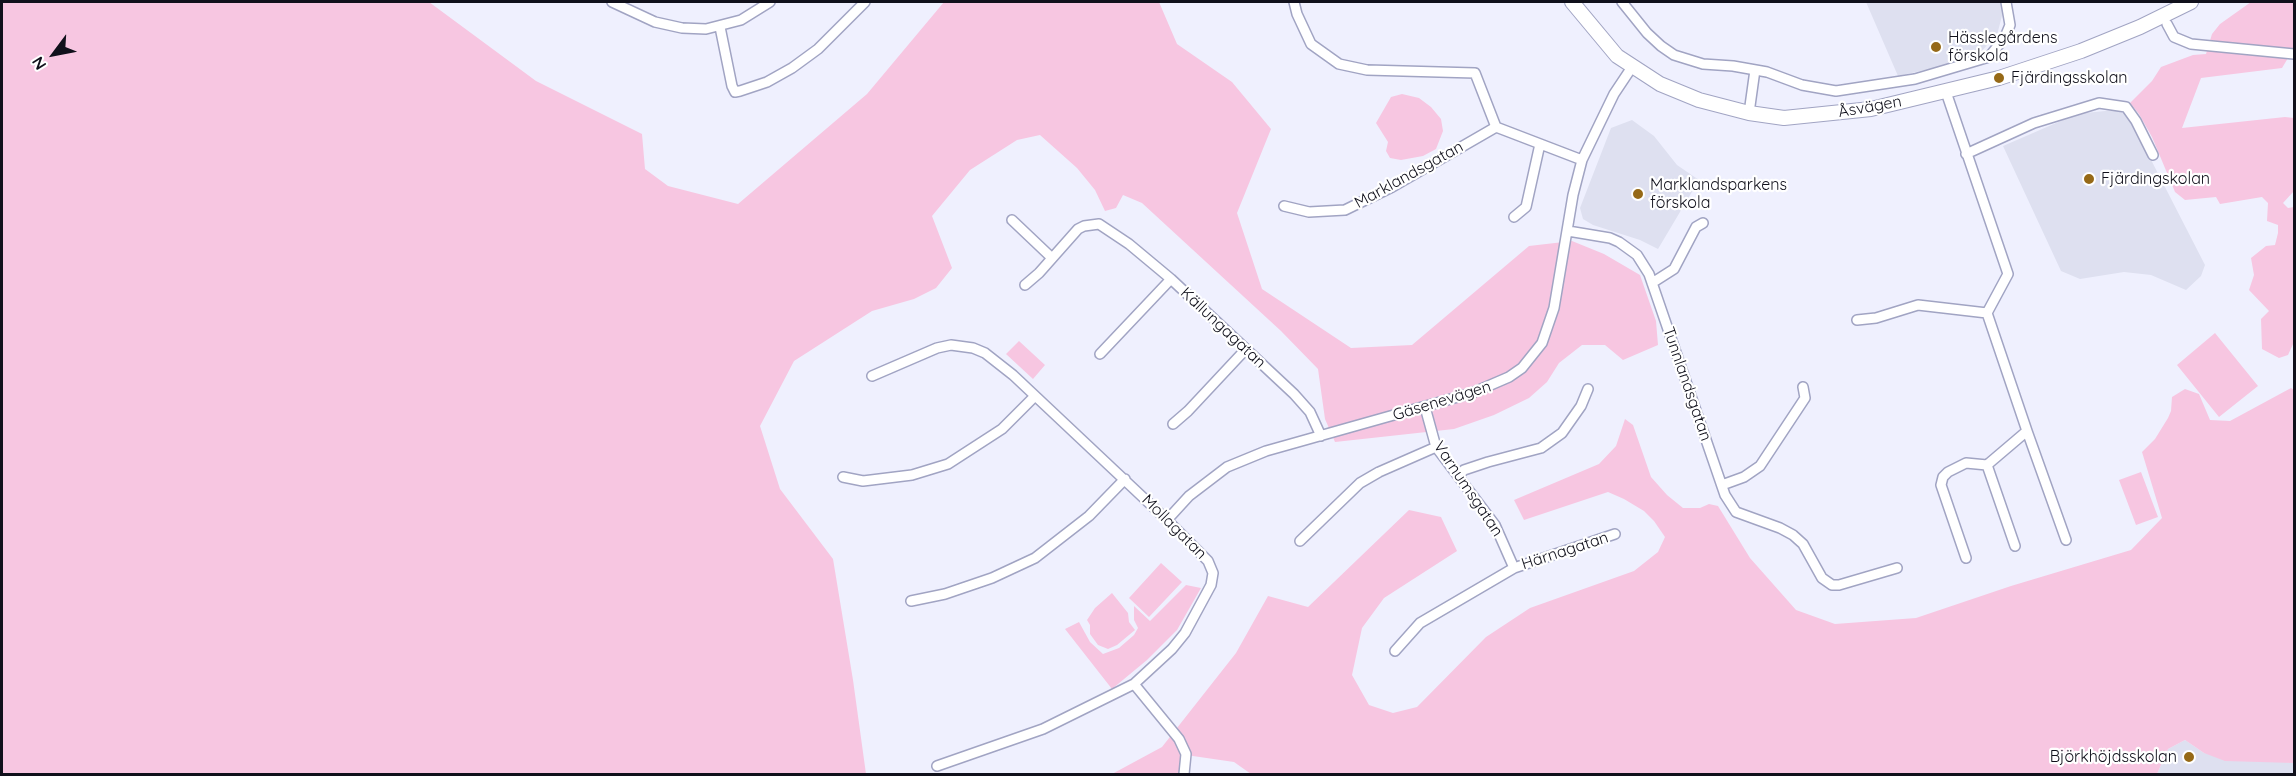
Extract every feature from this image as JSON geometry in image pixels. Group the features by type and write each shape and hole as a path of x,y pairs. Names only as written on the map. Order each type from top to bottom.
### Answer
{"street":[{"path":"612,2 667,25 706,29 741,20 770,2"},
{"path":"720,27 732,86 735,92 741,91 767,82 792,68 818,49 865,2"},
{"path":"1294,2 1311,44 1339,64 1367,70 1475,73 1496,127 1582,160"},
{"name":"Åsvägen","path":"1572,2 1607,45 1632,67 1682,94 1749,113 1785,118 1871,109 2027,70 2140,27 2187,2"},
{"path":"1622,2 1647,33 1674,55 1703,64 1779,75 1802,85 1836,91 1915,79 1989,57 2005,37 2010,25 2006,2"},
{"path":"2167,24 2174,37 2201,46 2295,54"},
{"name":"Gäsenevägen","path":"1167,519 1190,496 1227,467 1266,451 1490,387 1522,368 1542,343 1554,308 1582,160 1614,94 1632,67"},
{"path":"1749,113 1755,70"},
{"path":"1946,92 2008,274 1987,313 2066,540"},
{"path":"1966,153 2034,123 2098,103 2126,107 2154,154"},
{"name":"Marklandsgatan","path":"1284,206 1309,212 1345,210 1392,187 1496,127"},
{"path":"1514,217 1526,207 1540,144"},
{"path":"1012,220 1052,258 1025,285"},
{"path":"1652,283 1665,277 1674,269 1696,227 1703,223"},
{"name":"Källungagatan","path":"1052,258 1078,229 1084,226 1099,225 1112,232 1171,279 1303,404 1321,436"},
{"name":"Tunnlandsgatan","path":"1568,231 1610,238 1637,255 1652,283 1722,485 1729,504 1736,512 1780,528 1803,544 1822,578 1832,585 1897,568"},
{"path":"1100,354 1171,279"},
{"path":"1857,320 1876,318 1918,305 1987,313"},
{"name":"Mollagatan","path":"872,376 937,348 951,345 962,345 985,353 1013,375 1167,519 1208,561 1212,573 1211,585 1185,633 1172,649 1134,684 1043,729 937,766"},
{"path":"1173,424 1188,411 1245,349"},
{"path":"1722,485 1744,477 1760,466 1805,398 1803,387"},
{"path":"1459,475 1488,462 1541,448 1562,433 1581,406 1588,389"},
{"path":"843,477 863,480 912,475 948,464 1002,429 1035,396"},
{"name":"Varnumsgatan","path":"1425,407 1436,447 1495,525 1514,568"},
{"path":"1966,558 1941,485 1943,477 1966,463 1987,465 2027,431"},
{"path":"1300,541 1360,483 1379,472 1436,447"},
{"path":"1987,465 2015,546"},
{"path":"911,601 945,594 992,578 1035,558 1083,522 1125,479"},
{"name":"Härnagatan","path":"1514,568 1615,534"},
{"path":"1395,651 1420,623 1514,568"},
{"path":"1134,684 1179,739 1186,754 1184,774"}],"shaded area":[{"path":"2,2 429,2 536,81 642,134 645,169 668,186 738,204 867,94 944,2 1159,2 1177,44 1232,82 1271,129 1237,213 1262,289 1351,348 1412,345 1529,246 1572,241 1604,254 1640,275 1656,321 1658,345 1623,360 1605,345 1582,345 1559,363 1547,382 1529,398 1494,415 1454,429 1335,442 1325,419 1318,369 1281,331 1142,203 1123,195 1116,208 1105,211 1095,190 1077,168 1040,135 1017,140 970,170 932,216 952,268 936,288 914,299 872,311 794,361 760,426 780,489 833,559 866,774 2,774"},
{"name":"Hässlegårdens förskola","path":"1866,2 2003,2 2004,8 1997,35 1974,59 1898,76"},
{"path":"2251,2 2294,2 2294,48 2282,68 2201,78 2182,128 2294,118 2294,191 2283,203 2288,208 2294,207 2294,342 2288,355 2279,358 2262,349 2261,319 2269,311 2249,290 2254,275 2251,258 2266,246 2275,245 2278,233 2278,225 2267,221 2268,203 2262,197 2220,204 2216,197 2185,200 2175,192 2152,137 2130,103 2152,81 2161,67 2193,55 2206,54 2212,34 2220,24"},
{"path":"1402,94 1419,98 1431,107 1441,119 1443,131 1436,149 1423,156 1401,160 1390,158 1386,151 1388,142 1376,123 1391,97"},
{"name":"Fjärdingskolan","path":"2115,110 2128,115 2205,265 2201,276 2186,290 2151,275 2124,272 2080,279 2061,271 2003,146 2063,120 2085,113"},
{"name":"Marklandsparkens förskola","path":"1632,120 1654,136 1677,165 1699,180 1658,249 1640,240 1593,225 1583,219 1580,208 1611,128"},
{"path":"2215,333 2258,386 2219,417 2177,365"},
{"path":"1019,341 1045,365 1033,379 1006,354"},
{"path":"2291,388 2294,390 2294,763 2225,761 2204,753 2185,740 2168,749 2157,774 1251,774 1234,762 1186,755 1181,774 1112,774 1162,747 1236,653 1268,596 1308,607 1409,510 1441,517 1457,551 1384,598 1362,628 1352,675 1369,705 1393,713 1417,707 1486,637 1530,608 1634,571 1658,552 1665,537 1644,511 1624,499 1608,492 1524,520 1514,500 1599,464 1616,446 1625,419 1633,425 1651,477 1667,495 1683,508 1700,508 1709,504 1718,506 1750,558 1796,610 1835,624 1916,618 2011,586 2131,550 2162,518 2142,452 2155,439 2168,418 2172,397 2185,389 2199,394 2210,420 2230,421"},
{"path":"2141,472 2158,517 2136,525 2119,480"},
{"path":"1161,563 1182,582 1149,617 1129,598"},
{"path":"1186,585 1201,588 1177,630 1147,660 1112,689 1065,629 1079,622 1090,642 1103,654 1119,648 1134,635 1138,628 1134,620 1134,606 1150,621"},
{"path":"1112,593 1128,613 1129,622 1135,630 1117,645 1108,649 1098,645 1090,634 1090,625 1087,620 1095,608"},
{"name":"Björkhöjdsskolan","path":"2185,740 2204,753 2294,763 2294,774 2157,774 2168,749"}],"place":[{"name":"Hässlegårdens förskola","path":"1936,47"},
{"name":"Fjärdingsskolan","path":"1999,78"},
{"name":"Fjärdingskolan","path":"2089,179"},
{"name":"Marklandsparkens förskola","path":"1638,194"},
{"name":"Björkhöjdsskolan","path":"2189,757"}]}
